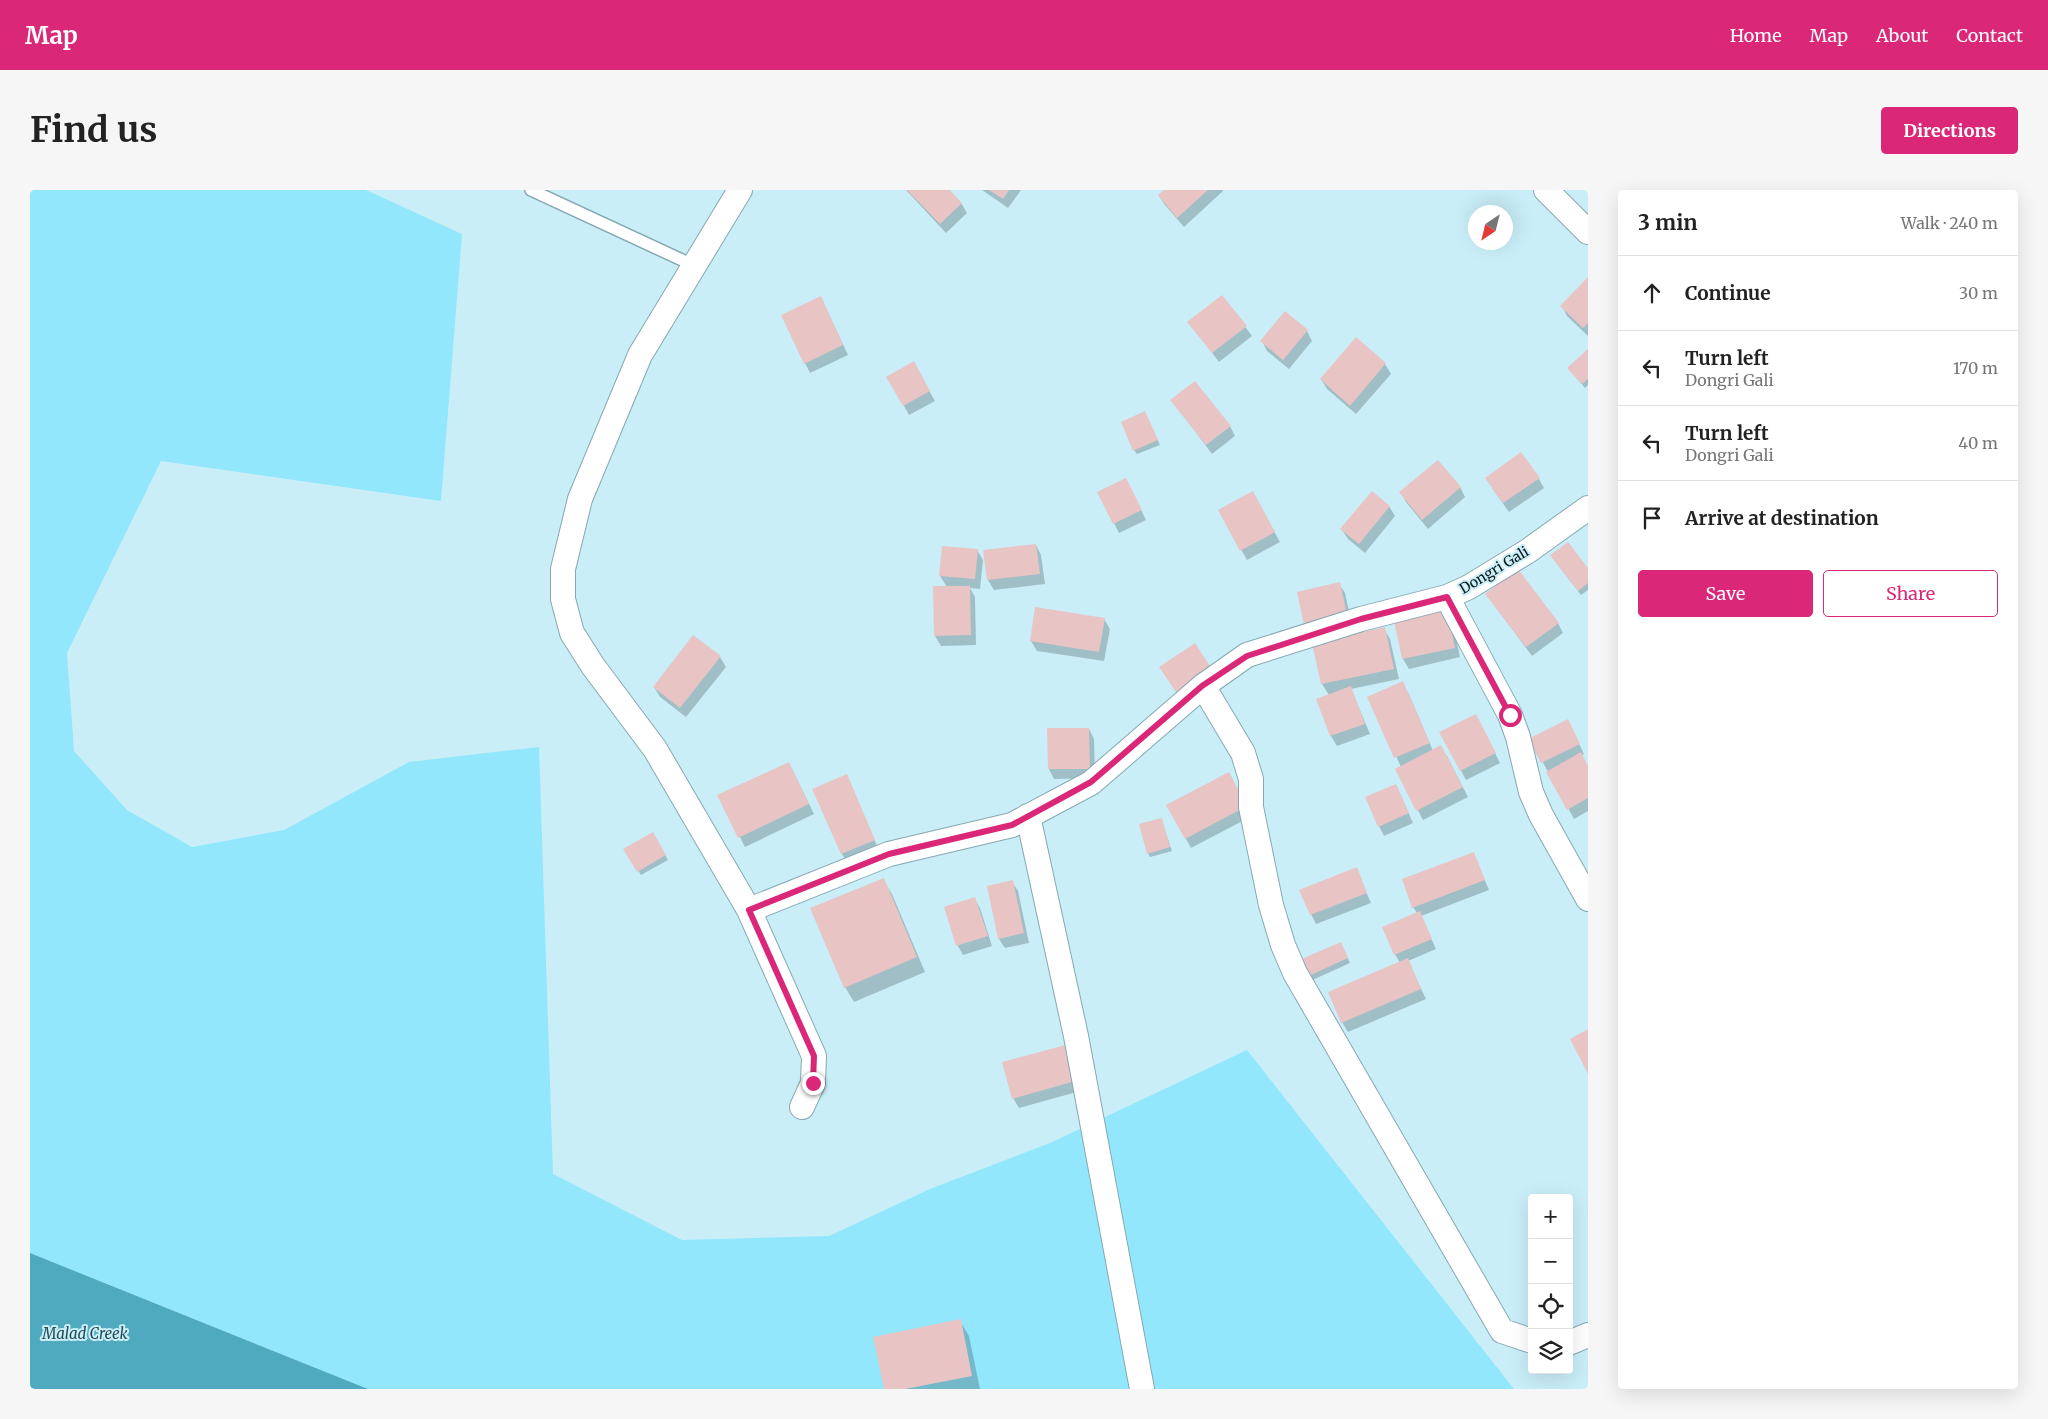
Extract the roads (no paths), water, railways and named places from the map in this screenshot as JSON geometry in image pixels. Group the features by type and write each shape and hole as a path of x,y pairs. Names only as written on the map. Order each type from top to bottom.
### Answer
{"street":[{"path":"740,190 640,355 580,499 562,569 564,599 572,633 593,666 655,749 749,910 814,1056 813,1083 802,1107"},
{"path":"1546,190 1588,232"},
{"name":"Dongri Gali","path":"749,910 889,854 1012,825 1091,782 1202,686 1247,656 1361,619 1447,597 1469,587 1528,551 1588,508"},
{"path":"1447,597 1510,715 1518,737 1531,792 1541,815 1588,899"},
{"path":"1202,686 1243,753 1251,779 1251,807 1271,905 1283,945 1295,973 1502,1331 1528,1340"},
{"path":"1028,816 1076,1036 1142,1389"},
{"path":"1573,1341 1588,1335"}],"lane":[{"path":"531,190 694,266"}],"water":[{"name":"Malad Creek","path":"30,1253 368,1389 30,1389"}]}
